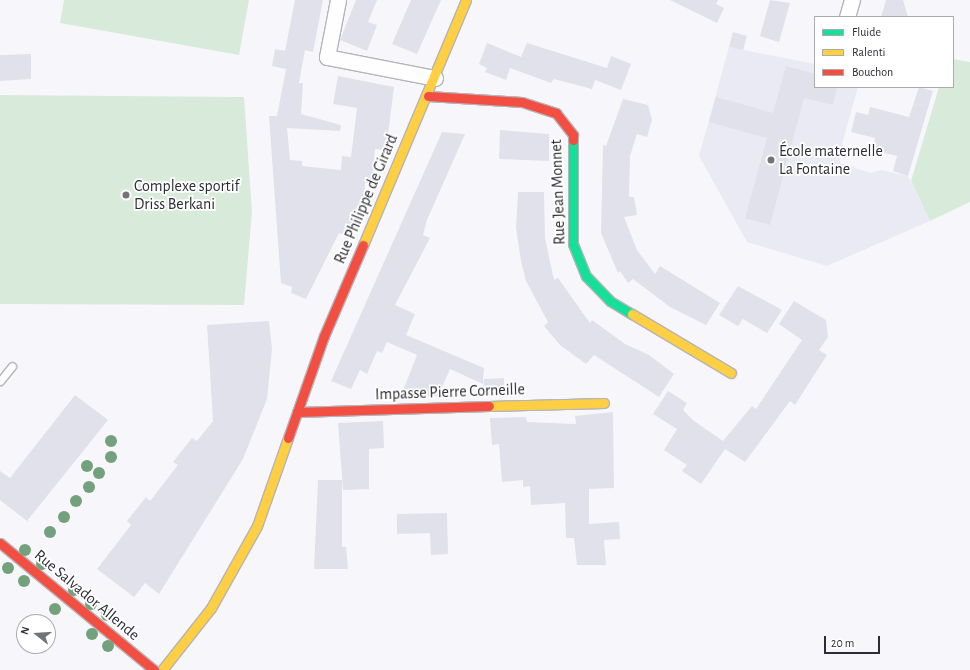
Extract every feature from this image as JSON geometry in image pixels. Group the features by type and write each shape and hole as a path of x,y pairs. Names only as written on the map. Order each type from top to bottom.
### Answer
{"street":[{"path":"338,0 327,58 435,78"},
{"name":"Rue Philippe de Girard","path":"162,670 202,621 243,555 271,494 297,412 324,336 428,96 466,0"},
{"path":"847,16 852,0"},
{"name":"Rue Jean Monnet","path":"428,96 522,102 556,112 573,135 573,244 586,276 610,301 731,373"},
{"name":"Impasse Pierre Corneille","path":"297,412 604,403"},
{"name":"Rue Salvador Allende","path":"0,543 154,670"}],"lane":[{"path":"0,382 12,366"}],"shaded area":[{"name":"École maternelle La Fontaine","path":"729,47 814,64 814,88 858,88 841,148 840,163 871,173 881,170 908,176 930,221 827,266 747,242 699,156"}],"green space":[{"path":"64,0 249,0 239,55 60,23"},
{"path":"954,59 970,62 970,202 930,221 911,181 939,88 954,88"},
{"name":"Complexe sportif Driss Berkani","path":"0,95 244,97 252,212 244,305 0,304"}],"building":[{"path":"295,0 323,0 313,52 305,50 299,83 303,83 301,114 341,125 340,131 287,128 290,160 302,161 302,166 341,170 342,156 351,157 357,108 333,104 338,76 394,87 386,150 375,149 372,183 365,183 364,202 348,237 339,233 306,299 291,293 292,287 281,283 269,116 277,116 286,69 272,66 275,49 285,51"},
{"path":"356,0 377,0 368,22 377,25 367,51 340,40"},
{"path":"411,0 441,0 417,54 392,44"},
{"path":"670,0 718,0 716,4 724,8 717,23"},
{"path":"770,0 790,3 779,42 760,36"},
{"path":"886,0 903,0 908,16 881,16"},
{"path":"733,32 747,36 743,50 729,47"},
{"path":"487,43 521,57 527,43 607,68 611,56 631,64 621,90 595,80 592,89 554,79 551,83 510,68 506,80 485,72 487,68 479,64"},
{"path":"31,54 31,79 0,81 0,55"},
{"path":"786,66 814,74 814,88 837,88 833,105 804,98 770,225 745,218 767,138 709,122 716,97 773,113"},
{"path":"919,88 933,91 908,176 893,171 897,156 872,150 875,138 851,132 856,112 868,115 870,107 909,117"},
{"path":"623,99 648,105 652,120 647,137 637,134 630,156 629,197 634,197 637,215 624,217 637,250 655,274 660,266 720,303 706,325 670,307 633,279 628,283 620,271 618,273 601,233 603,145 606,146"},
{"path":"500,130 549,134 549,161 499,159"},
{"path":"442,132 465,134 427,220 423,235 430,238 395,305 415,314 406,335 484,368 483,384 450,369 438,396 418,396 404,388 417,355 387,342 382,353 377,351 367,374 360,370 351,389 331,381"},
{"path":"518,192 544,192 545,238 554,280 558,278 590,323 592,320 625,344 649,355 674,374 659,397 594,355 586,364 560,345 544,326 548,322 526,281 521,261 516,228"},
{"path":"738,286 782,310 767,333 743,319 738,326 719,315"},
{"path":"794,301 826,320 828,337 819,350 827,355 795,405 790,401 745,462 725,449 701,484 682,471 687,465 664,450 677,429 653,414 668,391 687,403 683,410 694,421 723,441 752,406 756,409 802,340 779,324"},
{"path":"269,321 272,349 267,399 243,459 159,594 145,583 134,597 97,569 131,525 127,521 146,497 150,501 178,465 173,462 192,438 197,441 213,421 207,325"},
{"path":"504,378 504,394 483,395 484,379"},
{"path":"75,395 108,420 27,521 0,500 0,471 10,478"},
{"path":"613,412 614,488 589,489 589,524 619,522 620,539 604,540 606,565 577,565 574,538 566,538 565,503 531,505 530,486 523,487 523,480 502,482 499,444 492,445 490,418 526,417 527,422 576,424 575,416"},
{"path":"383,421 384,448 369,449 369,489 343,490 338,423"},
{"path":"318,480 342,480 342,547 346,547 348,569 314,569"},
{"path":"447,513 448,554 431,555 430,533 397,534 397,514"}],"traffic: fast":[{"path":"573,140 573,244 586,276 610,301 632,314"}],"traffic: slow":[{"path":"363,245 466,0"},
{"path":"632,314 731,373"},
{"path":"489,406 604,403"},
{"path":"162,670 211,608 257,526 288,438"}],"traffic: jam":[{"path":"428,96 522,102 556,113 573,135 573,140"},
{"path":"288,438 324,336 363,245"},
{"path":"297,412 489,406"},
{"path":"0,543 154,670"}],"place":[{"name":"École maternelle La Fontaine","path":"771,160"},
{"name":"Complexe sportif Driss Berkani","path":"126,195"}]}
